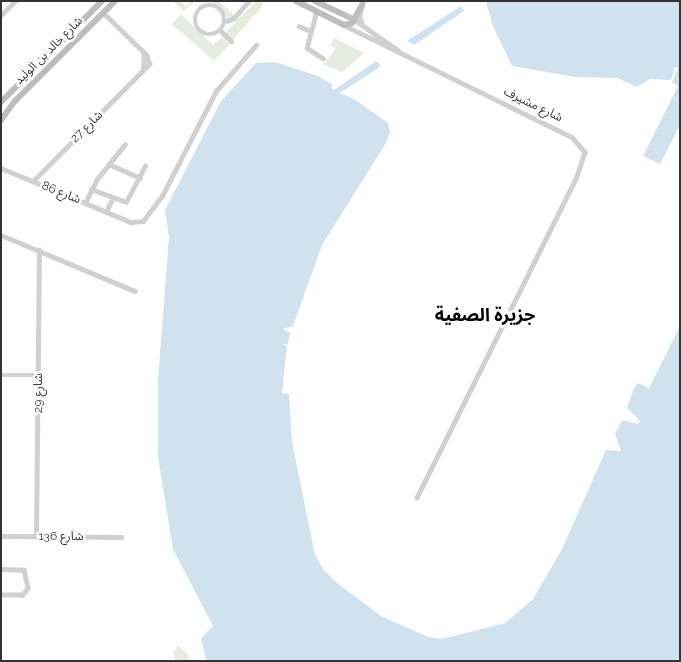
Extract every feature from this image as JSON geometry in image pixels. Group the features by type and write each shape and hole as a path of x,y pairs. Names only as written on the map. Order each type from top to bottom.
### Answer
{"main road":[{"name":"شارع خالد بن الوليد","path":"1,120 15,101 115,1"},
{"name":"شارع مشيرف","path":"296,1 344,25"},
{"name":"شارع مشيرف","path":"315,1 355,20"},
{"name":"شارع خالد بن الوليد","path":"1,102 100,2"},
{"path":"344,25 355,20 363,3"}],"street":[{"path":"1,15 15,1"},
{"path":"227,21 210,2 194,16 195,23 209,36 220,30 227,21 234,18 249,1"},
{"path":"345,16 354,13 363,3"},
{"path":"363,3 359,16 363,25"},
{"path":"317,11 310,31 307,50 323,58"},
{"name":"شارع 27","path":"33,181 149,64 149,57 103,13"},
{"name":"شارع مشيرف","path":"355,20 404,55"},
{"name":"شارع مشيرف","path":"344,25 578,140 585,158 417,498"},
{"path":"299,26 310,31"},
{"path":"220,30 231,40"},
{"name":"شارع 86","path":"2,168 118,217 137,222 151,213 210,99 256,46"},
{"path":"85,203 91,189 125,144"},
{"path":"109,164 140,178"},
{"path":"91,189 121,202 128,200 145,166"},
{"path":"106,212 112,199"},
{"path":"1,235 135,291"},
{"name":"شارع 29","path":"36,536 39,250"},
{"path":"1,375 39,375"},
{"name":"شارع 136","path":"1,536 121,537"},
{"path":"1,569 24,570 28,588 23,595 1,595"}],"shaded area":[{"path":"180,1 186,6 191,1 198,6 205,1 199,8 193,3 184,11 174,2"},
{"path":"212,1 219,1 235,16 230,20"},
{"path":"256,1 263,3 262,7 232,41 225,33"},
{"path":"181,14 213,45 222,37 230,44 214,61 172,24"},
{"path":"334,38 364,53 342,72 323,64 336,49 330,45"},
{"path":"178,646 188,654 190,661 175,661 173,653"}],"water":[{"path":"486,1 680,1 680,125 660,164 643,156 678,86 672,82 678,68 675,67 671,80 650,79 637,87 617,78 575,77 512,66 492,24"},
{"path":"461,6 464,11 414,45 407,41"},
{"path":"376,61 381,65 378,68 340,93 354,99 388,123 390,132 386,143 322,245 293,326 283,329 290,333 288,344 283,344 287,346 282,393 289,394 292,442 315,555 323,569 337,583 381,616 428,637 442,639 505,623 533,599 562,549 606,450 621,451 615,434 622,420 638,424 640,421 627,408 634,388 638,383 649,388 680,326 680,655 677,661 206,661 201,638 213,626 173,549 158,457 158,380 169,237 165,210 221,101 256,63 275,62 318,76 333,85 331,88 334,90"}],"district":[{"name":"جزيرة الصفية","path":"485,315"}]}
